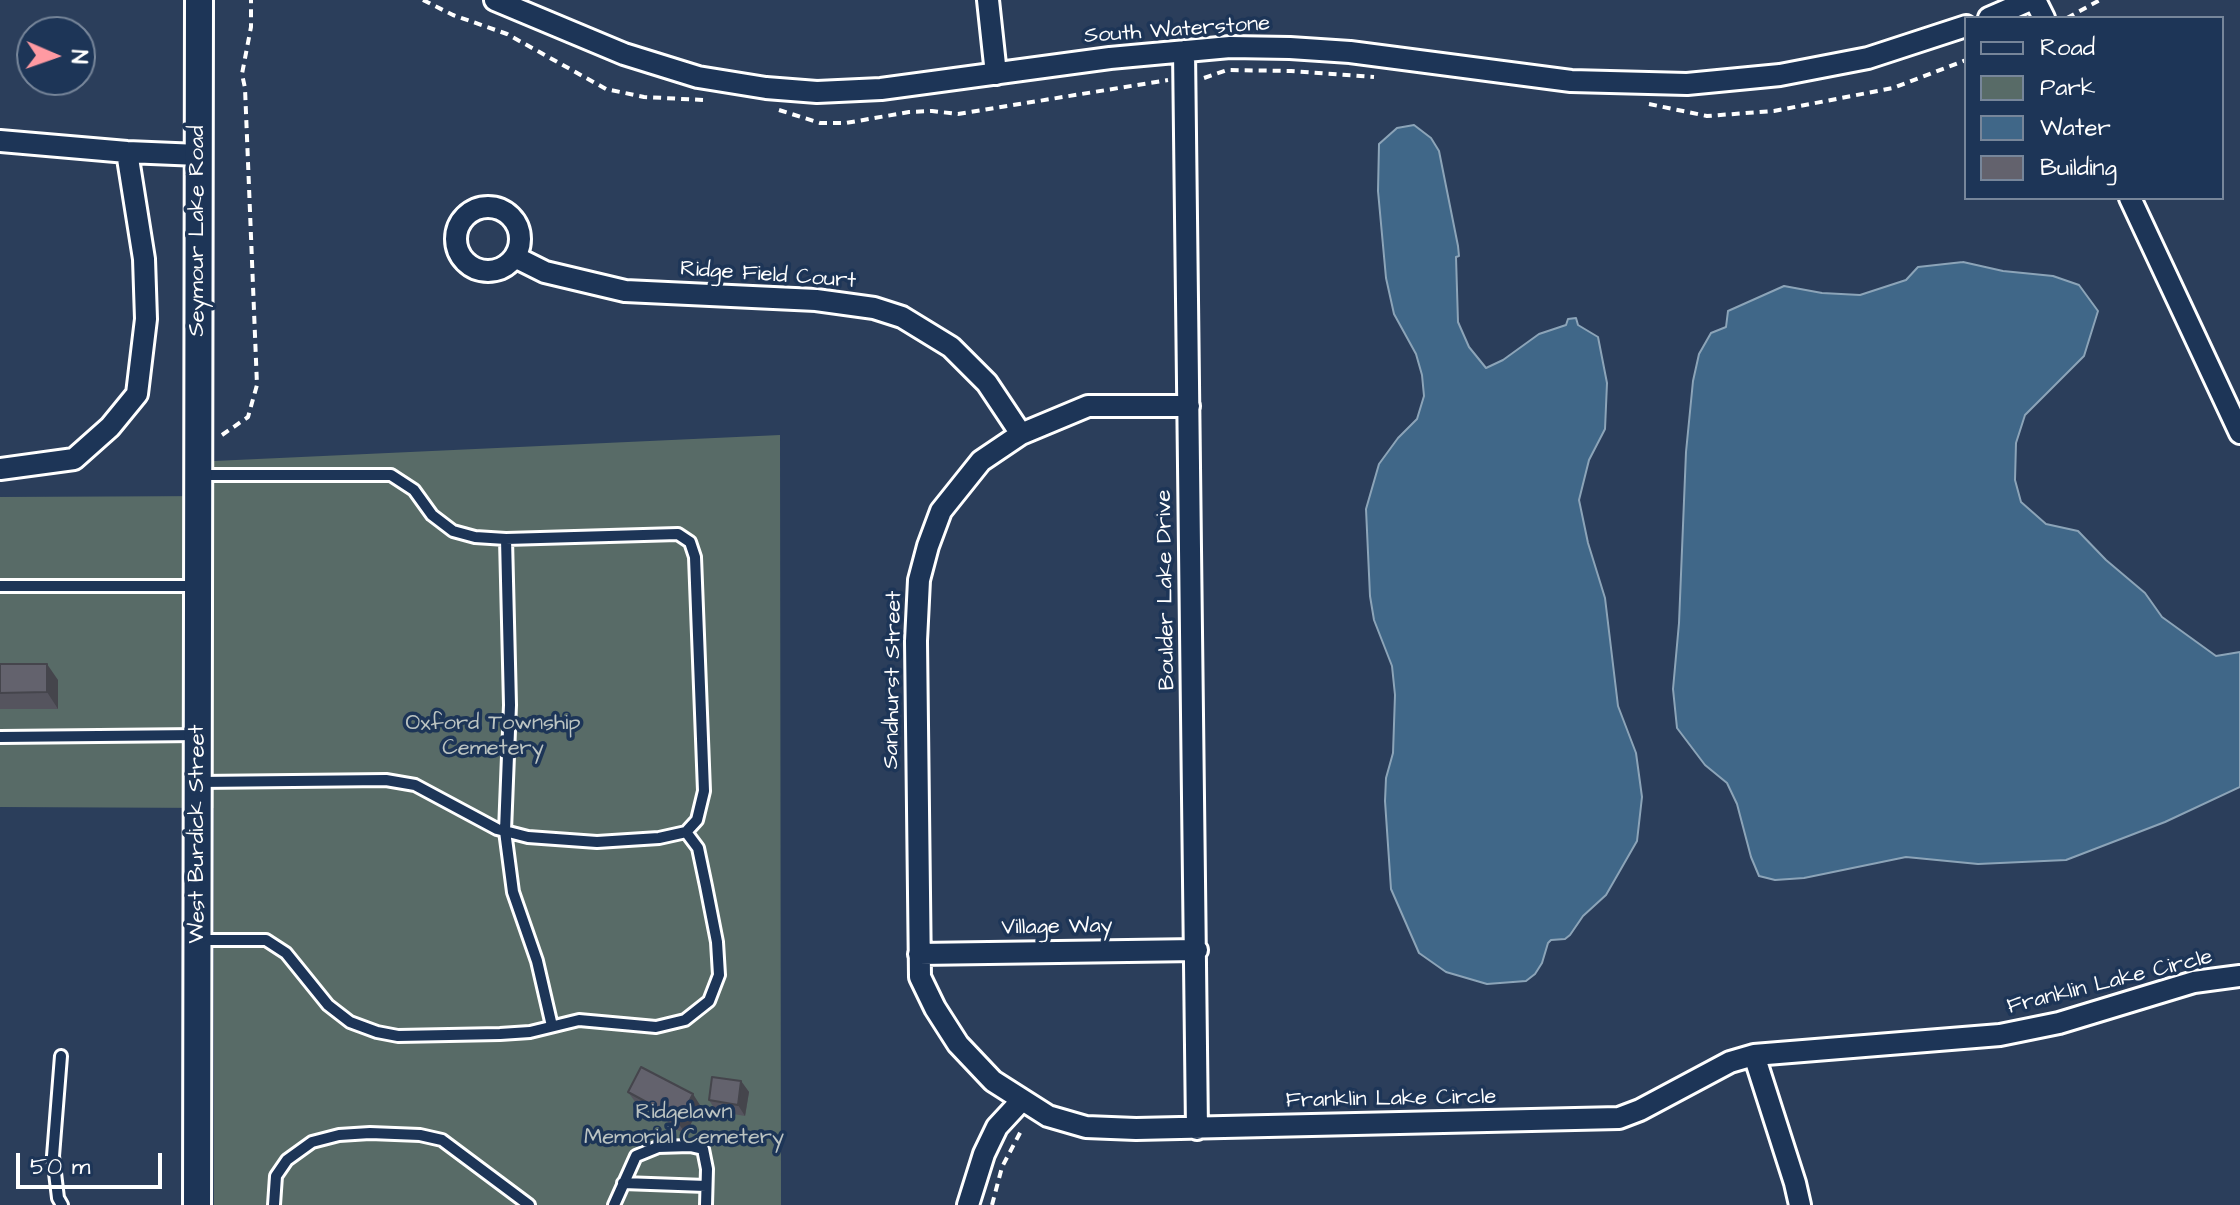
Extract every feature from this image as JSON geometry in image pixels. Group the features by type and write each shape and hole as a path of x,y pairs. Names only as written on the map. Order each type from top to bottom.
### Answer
{"street":[{"name":"Seymour Lake Road","path":"198,468 199,0"},
{"name":"South Waterstone","path":"495,0 624,54 698,77 766,88 817,92 881,89 1110,58 1230,47 1350,52 1571,81 1674,85 1780,75 1868,58 1964,27"},
{"path":"988,0 996,74"},
{"path":"1994,16 2032,0"},
{"name":"Boulder Lake Drive","path":"1184,51 1197,1129"},
{"path":"0,141 199,155"},
{"path":"0,469 74,459 110,427 137,394 146,319 144,259 127,152"},
{"path":"2131,200 2240,433"},
{"name":"Ridge Field Court","path":"515,257 545,272 625,291 816,300 874,308 902,317 951,347 987,383 1021,434"},
{"name":"Sandhurst Street","path":"1029,1105 993,1081 958,1044 920,977 916,641 919,580 941,511 981,461 1021,434 1088,406 1189,406"},
{"name":"West Burdick Street","path":"197,1205 198,468"},
{"name":"Village Way","path":"919,954 1197,950"},
{"name":"Franklin Lake Circle","path":"1029,1105 1048,1116 1086,1127 1197,1129 1619,1118 1730,1062 1754,1055 2000,1035 2118,1007 2194,982 2240,976"},
{"path":"1754,1055 1800,1205"},
{"path":"968,1205 984,1154 997,1127 1029,1105"}],"lane":[{"path":"198,468 391,475 414,490 432,515 453,531 475,537 506,539 678,534 690,542 695,557 704,791 697,820 686,832 659,838 597,842 528,837 505,831 415,785 386,780 198,782"},
{"path":"506,539 510,705 505,831 513,892 537,961 552,1026"},
{"path":"0,586 198,586"},
{"path":"0,737 198,735"},
{"path":"198,940 266,940 286,953 328,1005 350,1022 398,1036 530,1032 579,1020 656,1027 685,1020 709,1001 719,975 717,942 698,848 686,832"},
{"path":"61,1056 53,1156 58,1198 62,1205"},
{"path":"274,1205 276,1176 287,1160 312,1142 339,1135 370,1133 420,1135 442,1140 529,1205"},
{"path":"614,1205 636,1156 658,1147 690,1146 703,1149 706,1205"},
{"path":"623,1183 706,1186"}],"path":[{"path":"222,435 248,417 257,385 242,74 251,27 251,0"},
{"path":"2071,16 2100,0"},
{"path":"992,1205 1002,1167 1029,1105"}],"green space":[{"name":"Oxford Township Cemetery","path":"780,435 781,1205 214,1205 214,808 0,807 0,497 214,496 214,461"}],"water":[{"path":"1414,125 1431,138 1439,151 1458,246 1458,322 1469,347 1486,368 1503,360 1539,334 1566,325 1568,319 1576,318 1578,325 1598,337 1607,383 1605,429 1589,460 1579,500 1605,598 1618,706 1636,753 1642,797 1637,841 1606,895 1583,916 1570,935 1548,943 1542,963 1526,981 1487,984 1446,972 1419,953 1391,889 1385,801 1386,778 1393,753 1395,695 1392,666 1374,620 1370,596 1366,509 1379,464 1417,419 1424,396 1416,354 1394,314 1386,278 1378,191 1379,144 1397,128"},
{"path":"1963,262 2003,271 2053,276 2079,285 2098,311 2084,356 2025,415 2016,443 2015,480 2021,502 2046,524 2078,531 2145,593 2162,617 2216,656 2240,652 2240,787 2165,822 2066,860 1978,864 1906,857 1804,878 1775,880 1759,876 1737,804 1727,783 1705,765 1677,728 1673,689 1686,452 1699,354 1711,333 1726,327 1728,311 1784,286 1822,293 1860,295 1906,280 1918,267"}],"building":[{"path":"0,664 47,664 47,692 0,693"},
{"path":"641,1067 693,1094 678,1123 664,1116 665,1112 628,1092"},
{"path":"712,1077 741,1081 738,1105 709,1100"}],"park label":[{"name":"Ridgelawn Memorial Cemetery","path":"684,1126"}]}
